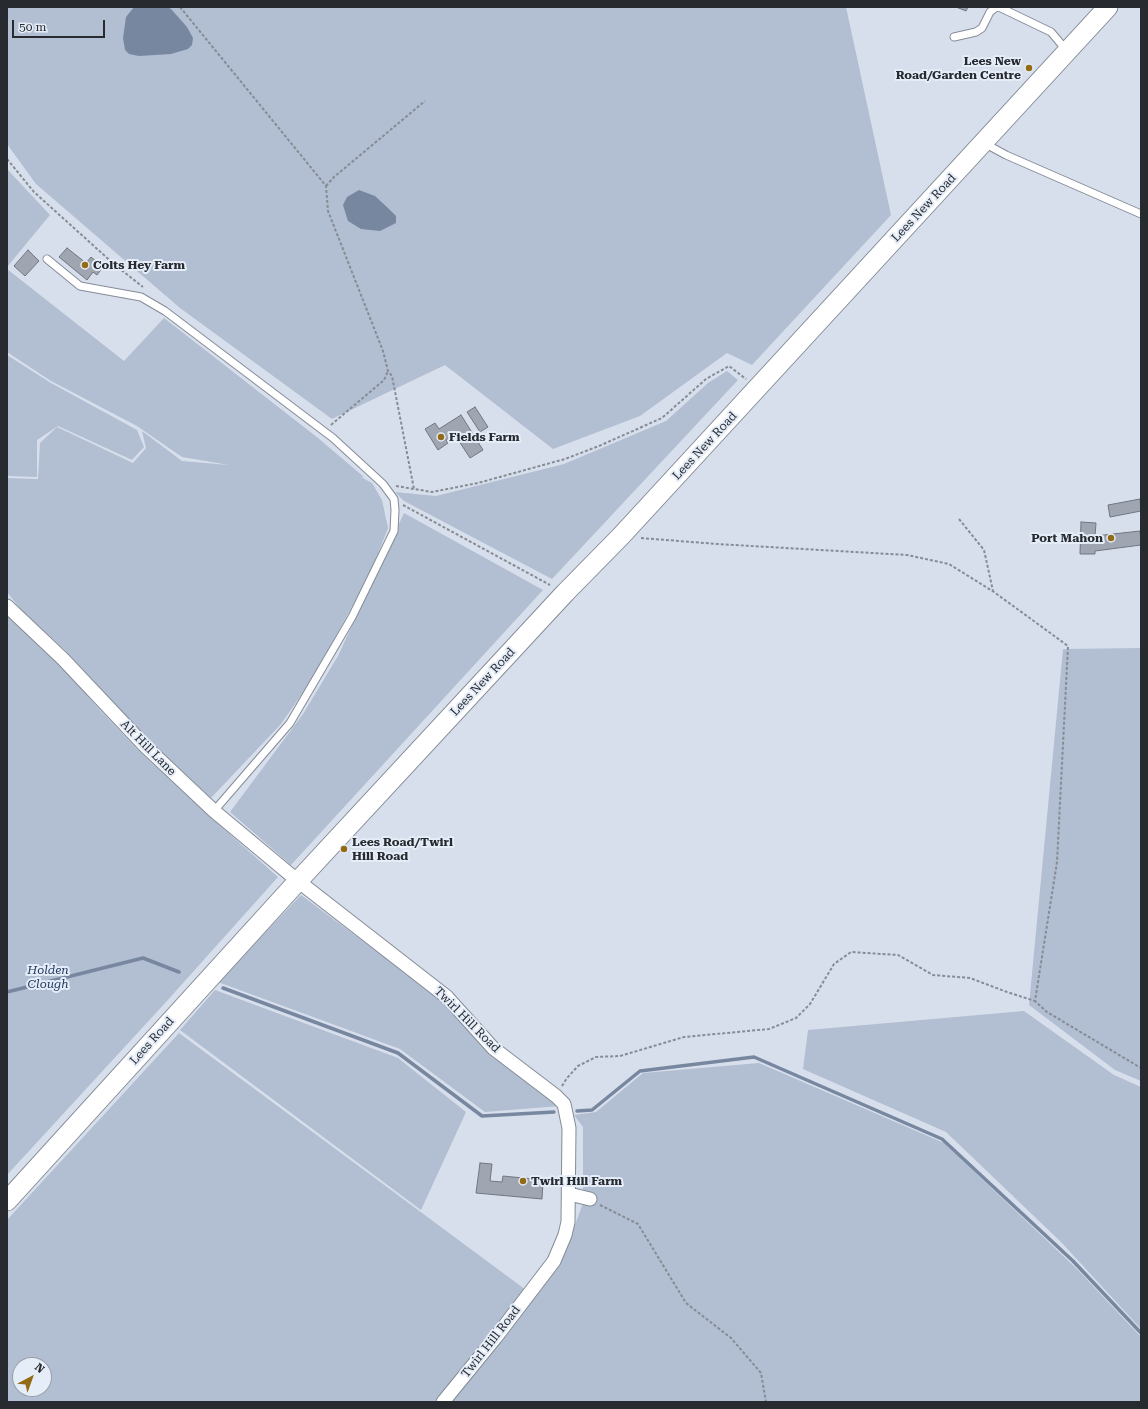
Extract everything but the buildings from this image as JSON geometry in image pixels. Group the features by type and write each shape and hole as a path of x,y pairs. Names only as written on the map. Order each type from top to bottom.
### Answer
{"main road":[{"name":"Lees New Road","path":"298,882 565,593 621,536 1108,7"},
{"name":"Lees Road","path":"7,1201 298,882"}],"street":[{"name":"Alt Hill Lane","path":"7,606 63,659 145,746 214,811 298,882"},
{"name":"Twirl Hill Road","path":"298,882 446,997 493,1048 556,1096 564,1104 569,1128 568,1222 565,1235 554,1261 496,1337 443,1402"},
{"path":"569,1194 590,1199"}],"lane":[{"path":"954,37 976,32 982,28 990,12 999,7 1051,32 1068,51"},
{"path":"984,142 1006,155 1141,214"},
{"path":"47,259 80,286 141,297 166,311 325,432 383,484 394,499 394,531 352,617 290,723 214,811"}],"path":[{"path":"180,7 326,186 328,211 383,351 388,371 392,376 414,489"},
{"path":"326,186 334,177 425,101"},
{"path":"7,159 34,192 145,289"},
{"path":"383,484 432,492 478,483 564,459 599,446 662,418 706,379 729,366 758,388"},
{"path":"325,432 384,380 388,371"},
{"path":"394,499 565,593"},
{"path":"959,519 984,550 994,592"},
{"path":"621,536 716,544 907,555 949,564 994,592 1068,646 1057,862 1035,1001"},
{"path":"556,1096 567,1078 578,1066 596,1057 620,1056 684,1037 769,1029 796,1018 810,1004 834,964 851,952 898,955 933,975 970,978 1035,1001 1046,1012 1141,1068"},
{"path":"590,1199 638,1224 686,1303 731,1338 761,1373 766,1402"}],"green space":[{"path":"7,7 846,7 891,215 752,365 727,353 640,416 553,449 445,365 332,419 180,308 36,184 7,144"},
{"path":"7,169 50,215 7,267"},
{"path":"7,269 124,361 164,318 318,438 364,477 361,477 372,483 382,500 388,528 370,574 311,681 281,724 211,798 144,735 65,650 22,611 7,592 7,478 38,479 40,443 57,427 133,463 146,448 142,431 182,461 229,465 182,457 137,426 51,381 7,352"},
{"path":"7,355 51,383 137,430 144,447 132,460 58,426 37,440 37,477 7,476"},
{"path":"727,371 738,380 552,579 404,501 395,492 436,496 564,464 666,421 708,383"},
{"path":"404,513 543,590 291,865 230,812 303,714 338,656"},
{"name":"Holden Clough","path":"7,614 62,666 97,707 138,750 278,877 166,1002 7,1175"},
{"path":"1141,648 1141,1081 1115,1070 1029,1005 1063,649"},
{"path":"301,895 446,1003 479,1043 560,1106 485,1112 400,1049 218,982"},
{"path":"215,990 398,1058 466,1112 421,1210 180,1030"},
{"path":"1024,1011 1114,1075 1141,1087 1141,1329 1061,1242 946,1132 803,1069 808,1030"},
{"path":"179,1033 526,1290 437,1402 7,1402 7,1220"},
{"path":"759,1063 944,1143 1077,1269 1141,1337 1141,1402 451,1402 562,1260 583,1203 583,1127 574,1115 596,1112 643,1073"}],"shaded area":[{"path":"134,7 167,7 171,9 187,27 193,38 192,45 188,49 171,54 139,56 129,54 125,50 123,38 126,17"},
{"path":"359,190 375,196 396,216 396,223 380,231 361,229 348,221 343,205 347,197"}],"waterway":[{"path":"7,992 143,958 179,972"},
{"path":"223,988 398,1053 482,1116 554,1112"},
{"path":"577,1111 592,1110 640,1071 754,1057 942,1139 1073,1261 1141,1333"}],"place":[{"name":"Lees New Road/Garden Centre","path":"1029,68"},
{"name":"Colts Hey Farm","path":"85,265"},
{"name":"Fields Farm","path":"441,437"},
{"name":"Port Mahon","path":"1111,538"},
{"name":"Lees Road/Twirl Hill Road","path":"344,849"},
{"name":"Twirl Hill Farm","path":"523,1181"}]}
